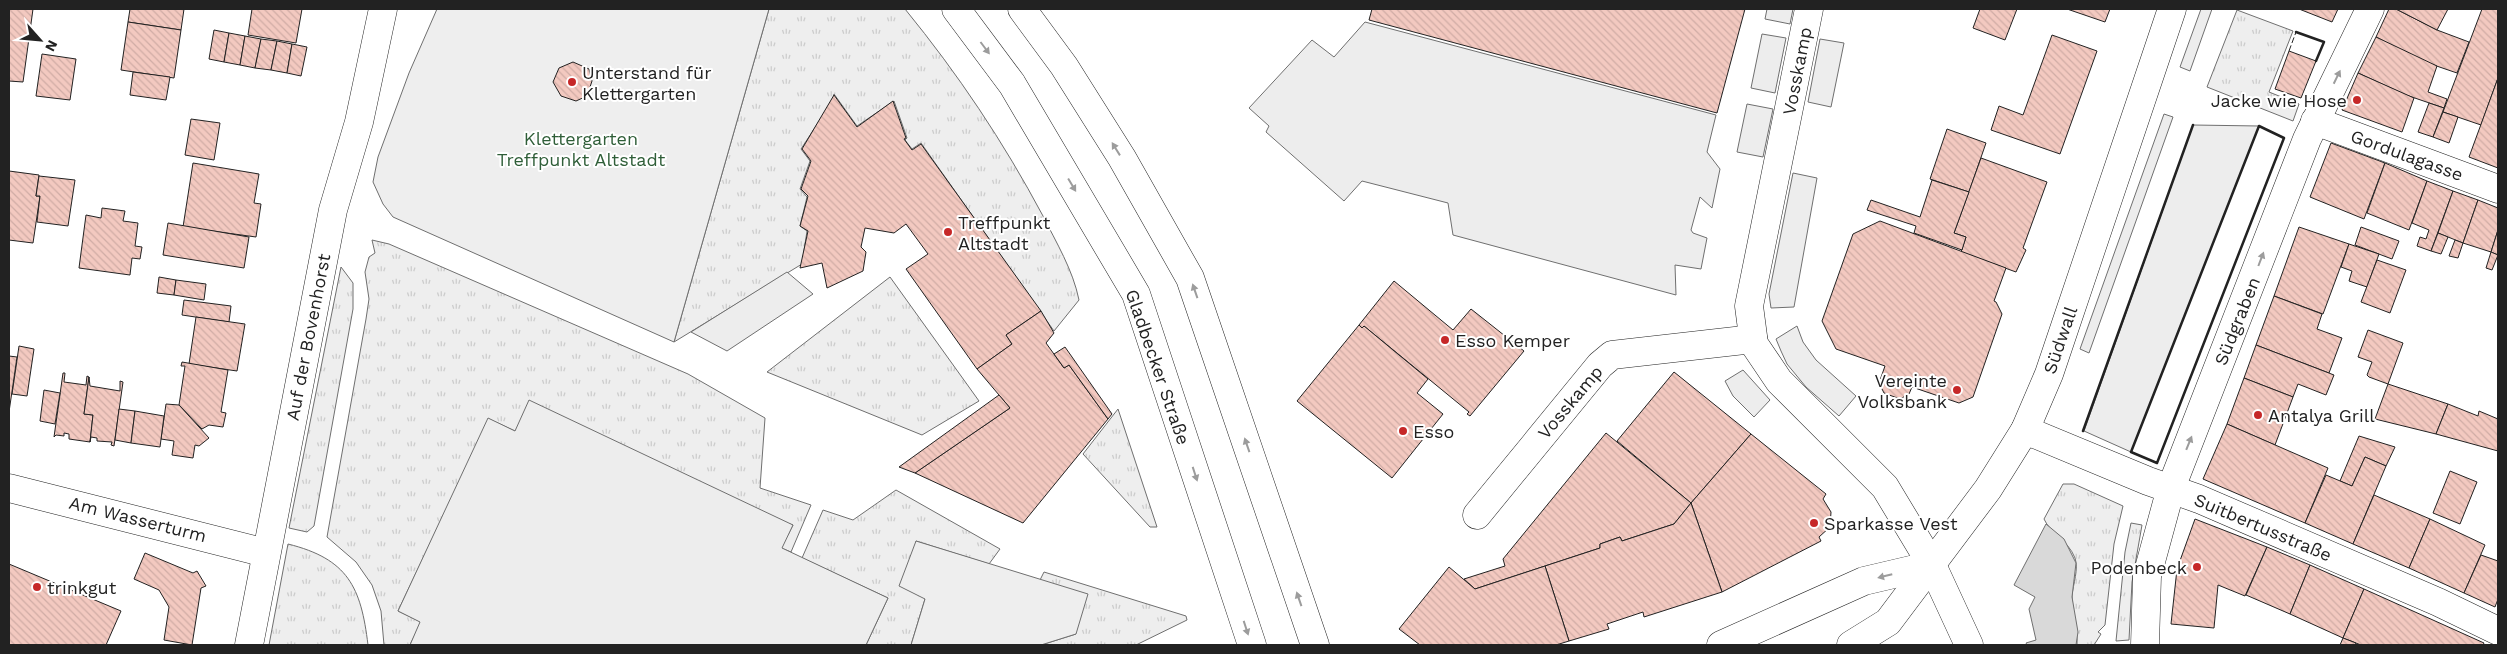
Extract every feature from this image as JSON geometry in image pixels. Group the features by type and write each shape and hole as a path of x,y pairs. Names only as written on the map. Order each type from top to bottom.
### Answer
{"street":[{"name":"Gladbecker Straße","path":"956,9 1012,84 1136,294 1252,645"},
{"path":"1022,9 1064,66 1122,158 1190,278 1315,645"},
{"name":"Vosskamp","path":"1809,9 1749,306 1754,344 1779,381 1885,486 1932,565"},
{"name":"Südwall","path":"1851,645 1888,622 1988,489 2026,430 2048,374 2172,9"},
{"name":"Südgraben","path":"2145,645 2147,576 2171,488 2315,121 2370,9"},
{"name":"Auf der Bovenhorst","path":"249,645 333,210 359,122 384,16"},
{"name":"Gordulagasse","path":"2315,121 2498,189"},
{"name":"Vosskamp","path":"1477,514 1600,365 1612,355 1754,339"},
{"name":"Suitbertusstraße","path":"2026,430 2092,459 2171,488 2438,602 2498,631"},
{"name":"Am Wasserturm","path":"9,488 266,553"},
{"path":"1721,645 1864,581 1932,565 1969,645"}],"green space":[{"name":"Klettergarten Treffpunkt Altstadt","path":"437,9 769,9 674,342 393,217 383,204 373,182 378,157 409,73"},
{"path":"769,9 905,9 943,58 996,135 1028,188 1064,256 1079,300 1054,331 921,143 912,149 905,140 907,138 894,101 857,126 834,94 833,100 801,149 810,161 800,189 807,197 800,226 807,231 802,264 674,342"},
{"path":"2237,10 2293,31 2269,92 2299,104 2293,121 2207,87"},
{"path":"372,240 389,244 688,374 765,418 760,488 811,505 791,552 781,548 793,525 515,431 489,419 398,611 421,622 410,645 384,645 381,611 372,585 356,562 327,537 366,319 369,299 365,272 369,257 375,253"},
{"path":"341,267 353,283 353,309 314,526 307,532 289,528"},
{"path":"890,277 979,401 922,435 767,372"},
{"path":"1118,409 1157,527 1150,527 1083,454"},
{"path":"2063,484 2074,484 2123,506 2114,544 2105,625 2098,632 2101,634 2094,645 2077,645 2072,596 2076,572 2075,558 2068,546 2044,519"},
{"path":"896,490 1000,549 989,564 916,541 925,599 911,645 866,645 888,598 802,558 823,510 853,520"},
{"path":"2131,523 2142,525 2132,582 2129,640 2116,641 2125,552"},
{"path":"916,541 1088,594 1076,634 1041,645 911,645 925,599 899,586"},
{"path":"288,544 325,558 338,567 348,578 361,607 368,645 269,645"},
{"path":"1044,572 1186,616 1187,620 1136,645 1041,645 1076,634 1040,580"}],"shaded area":[{"path":"1767,9 1793,9 1790,24 1765,19"},
{"path":"2201,9 2212,9 2190,71 2180,67"},
{"path":"1365,22 1716,115 1707,152 1720,169 1712,208 1700,197 1691,230 1693,233 1707,238 1701,269 1675,265 1676,295 1453,235 1448,203 1362,181 1344,201 1266,132 1269,126 1249,108 1312,40 1334,57"},
{"path":"1762,34 1786,38 1775,93 1751,88"},
{"path":"1820,39 1844,43 1831,107 1808,102"},
{"path":"1747,104 1773,109 1763,157 1737,152"},
{"path":"2164,114 2173,117 2089,353 2080,349"},
{"path":"2193,125 2259,126 2131,452 2084,431"},
{"path":"1793,173 1817,178 1794,307 1771,308 1769,294"},
{"path":"787,272 813,294 727,351 691,332"},
{"path":"1797,326 1803,342 1816,360 1856,396 1839,416 1806,387 1787,364 1776,339"},
{"path":"1743,370 1770,400 1754,417 1733,396 1725,381"},
{"path":"529,400 793,525 782,548 888,598 866,645 410,645 420,622 398,611 488,418 515,431"},
{"path":"2046,524 2064,539 2076,563 2072,597 2078,632 2076,645 2027,645 2026,643 2036,640 2029,609 2035,597 2014,585"}],"building":[{"path":"9,9 33,9 23,82 9,81"},
{"path":"130,9 184,9 181,30 128,22"},
{"path":"252,9 302,9 296,43 248,35"},
{"path":"1372,9 1745,9 1717,113 1369,20"},
{"path":"1980,9 2017,9 2005,40 1973,28"},
{"path":"2067,9 2110,9 2105,22"},
{"path":"2299,9 2338,9 2332,22"},
{"path":"2389,9 2396,9 2437,30 2469,42 2457,73 2422,61 2376,37"},
{"path":"2396,9 2448,9 2437,30"},
{"path":"2482,9 2498,9 2498,78 2481,125 2443,112"},
{"path":"128,22 181,30 174,78 121,70"},
{"path":"214,30 229,33 224,62 209,59"},
{"path":"229,33 245,36 240,65 224,62"},
{"path":"2052,35 2097,51 2060,154 1991,130 1999,106 2023,115"},
{"path":"245,36 261,39 255,68 240,65"},
{"path":"2376,37 2437,66 2428,92 2447,99 2444,108 2406,95 2358,73"},
{"path":"261,39 277,41 271,70 255,68"},
{"path":"277,41 292,44 287,73 271,70"},
{"path":"292,44 307,47 301,76 287,73"},
{"path":"2289,51 2316,61 2301,98 2275,89"},
{"path":"42,54 76,59 70,100 36,96"},
{"name":"Unterstand für Klettergarten","path":"573,62 589,69 592,81 587,96 576,101 561,96 553,82 559,68"},
{"path":"133,72 170,77 166,100 130,95"},
{"path":"2358,73 2414,98 2402,132 2342,110"},
{"path":"2498,78 2498,168 2469,157"},
{"name":"Treffpunkt Altstadt","path":"834,95 857,127 893,101 906,138 904,139 912,150 921,144 1041,311 1006,335 1012,344 977,369 906,269 928,254 906,224 894,233 865,228 861,247 866,252 863,271 827,288 822,263 800,268 808,231 800,226 808,196 801,189 811,161 802,149"},
{"path":"2429,103 2444,108 2433,137 2418,132"},
{"path":"2443,112 2458,117 2449,143 2433,137"},
{"path":"191,119 220,123 214,160 185,155"},
{"path":"1947,129 1986,143 1969,192 1930,179"},
{"path":"2331,143 2385,163 2364,219 2310,197"},
{"path":"1981,158 2047,182 2023,248 2026,250 2016,272 1961,252 1966,237 1954,233"},
{"path":"193,163 259,174 254,203 261,204 256,237 183,227"},
{"path":"2385,163 2427,181 2409,230 2367,213"},
{"path":"9,171 39,175 36,196 40,196 33,243 9,240"},
{"path":"39,176 75,180 68,226 37,222 40,196 36,196"},
{"path":"1932,180 1969,192 1954,233 1966,237 1962,250 1914,233 1916,226 1867,210 1871,200 1920,217"},
{"path":"2427,181 2453,191 2431,251 2417,246 2420,237 2426,239 2429,230 2412,223"},
{"path":"2453,191 2478,200 2463,243 2438,233"},
{"path":"2478,200 2498,208 2498,230 2491,252 2463,243"},
{"path":"102,208 125,211 123,221 138,223 135,246 142,247 140,259 132,258 130,275 79,268 86,215 101,218"},
{"path":"1880,221 2006,268 1994,301 2002,314 1973,397 1959,403 1912,387 1909,394 1900,399 1884,393 1879,383 1885,366 1836,349 1822,321 1853,234"},
{"path":"168,223 249,237 244,268 163,255"},
{"path":"2299,227 2349,244 2323,314 2274,296"},
{"path":"2361,227 2399,241 2392,259 2355,245"},
{"path":"2498,230 2498,255 2491,252"},
{"path":"2438,233 2448,237 2441,254 2431,251"},
{"path":"2455,240 2463,243 2458,258 2449,256"},
{"path":"2349,244 2379,254 2367,287 2349,281 2352,271 2341,267"},
{"path":"2491,252 2498,255 2492,270 2486,268"},
{"path":"2377,260 2406,270 2390,313 2361,302"},
{"path":"159,277 176,280 174,295 157,293"},
{"path":"176,280 206,284 204,300 174,295"},
{"name":"Esso Kemper","path":"1394,281 1453,330 1471,309 1524,351 1470,416 1467,414 1469,412 1364,326 1362,328 1359,325"},
{"path":"2274,296 2322,314 2317,329 2342,338 2329,373 2256,345"},
{"path":"184,300 231,306 229,322 182,315"},
{"path":"1041,311 1054,333 1046,343 1064,368 1069,365 1108,419 1023,523 915,473 1010,408 977,369 1012,344 1006,335"},
{"path":"196,317 245,324 237,371 189,364"},
{"path":"1359,325 1362,328 1364,326 1428,379 1417,393 1443,414 1392,478 1297,401"},
{"path":"2368,330 2403,343 2388,384 2369,377 2367,375 2372,362 2358,357"},
{"path":"2256,345 2334,375 2326,395 2298,384 2293,397 2244,378"},
{"path":"19,346 34,349 27,396 12,394"},
{"path":"1065,347 1112,414 1108,419 1069,365 1064,368 1054,354"},
{"path":"9,356 17,357 9,412"},
{"path":"182,362 228,370 221,412 226,413 223,427 209,425 202,429 179,405 185,366 181,366"},
{"path":"1674,372 1751,434 1691,503 1617,441"},
{"path":"63,373 65,373 64,382 86,385 87,376 89,377 84,414 93,415 90,442 69,439 69,434 64,433 64,436 56,435 54,437"},
{"path":"89,377 90,386 120,391 120,381 123,382 114,446 111,445 112,442 97,441 97,438 91,437 90,442 93,415 84,414"},
{"name":"Antalya Grill","path":"2244,378 2293,397 2275,445 2227,424"},
{"path":"2388,384 2448,404 2436,434 2375,419"},
{"path":"44,390 60,393 55,424 40,421"},
{"path":"999,395 1010,408 915,473 899,467"},
{"path":"166,404 179,405 209,438 199,446 195,445 193,458 172,455 174,441 161,439"},
{"path":"2448,404 2478,416 2479,411 2498,419 2498,451 2436,434"},
{"path":"119,409 135,411 131,443 115,440"},
{"path":"135,411 164,416 160,447 131,443"},
{"path":"2227,424 2328,468 2305,523 2203,479"},
{"path":"1606,433 1691,503 1674,524 1622,541 1620,537 1600,544 1600,548 1475,589 1464,579 1505,566 1503,559"},
{"path":"1751,434 1826,494 1823,499 1831,512 1830,527 1819,537 1821,541 1722,592 1691,503"},
{"path":"2359,436 2395,447 2386,466 2365,457 2352,486 2340,481"},
{"path":"2365,457 2386,466 2353,544 2305,523 2326,475 2352,486"},
{"path":"2450,471 2477,482 2460,524 2433,513"},
{"path":"2374,495 2430,519 2409,568 2353,544"},
{"path":"1691,503 1722,592 1644,617 1643,612 1607,624 1609,629 1569,641 1545,566 1600,548 1600,544 1620,537 1622,541 1674,524"},
{"path":"2195,519 2267,547 2245,596 2218,585 2214,628 2171,624 2177,569"},
{"path":"2430,519 2485,545 2464,593 2409,568"},
{"path":"2267,547 2310,565 2290,614 2246,595"},
{"path":"145,553 193,573 197,571 206,586 201,588 192,645 164,640 169,607 159,590 134,579"},
{"path":"2481,555 2498,561 2498,599 2495,607 2464,593"},
{"name":"trinkgut","path":"9,564 121,611 106,645 9,645"},
{"path":"2310,565 2364,589 2343,638 2290,614"},
{"path":"1545,566 1569,641 1556,645 1420,645 1399,629 1449,567 1475,589"},
{"path":"2364,589 2484,643 2483,645 2361,645 2343,638"},
{"path":"2343,638 2356,643 2355,645 2340,645"}],"fence":[{"path":"2289,51 2296,32"}],"wall":[{"path":"2296,32 2324,42 2316,61"},
{"path":"2083,431 2193,125"},
{"path":"2259,126 2284,138 2157,463 2131,452 2259,126"}],"place":[{"name":"Unterstand für Klettergarten","path":"572,82"},
{"name":"Jacke wie Hose","path":"2357,100"},
{"name":"Treffpunkt Altstadt","path":"948,232"},
{"name":"Esso Kemper","path":"1445,340"},
{"name":"Vereinte Volksbank","path":"1957,390"},
{"name":"Antalya Grill","path":"2258,415"},
{"name":"Esso","path":"1403,431"},
{"name":"Sparkasse Vest","path":"1814,523"},
{"name":"Podenbeck","path":"2197,567"},
{"name":"trinkgut","path":"37,587"}]}
